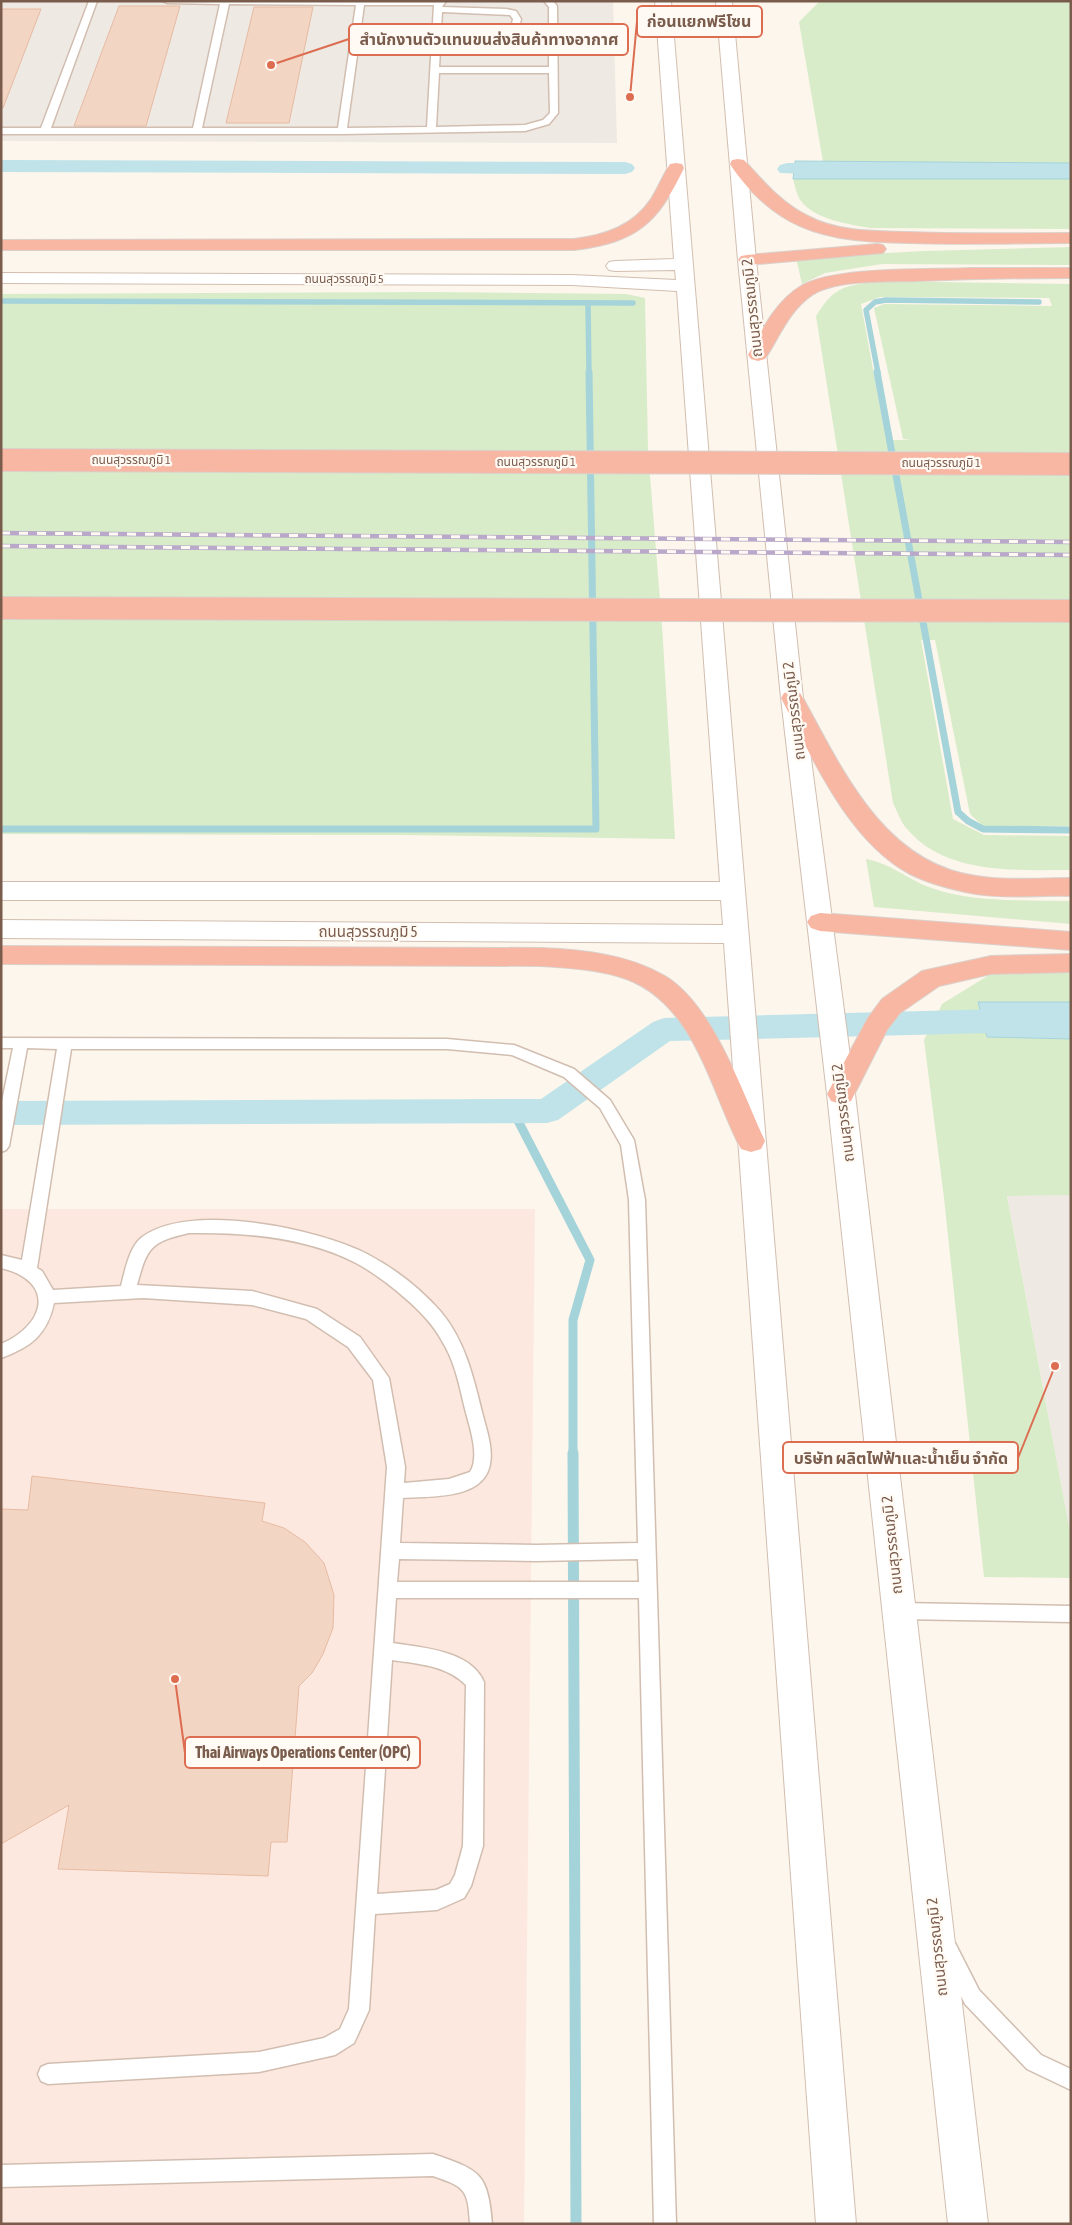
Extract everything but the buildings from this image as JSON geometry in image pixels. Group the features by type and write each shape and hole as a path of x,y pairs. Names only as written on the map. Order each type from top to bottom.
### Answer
{"highway":[{"path":"738,164 789,214 806,223 830,231 856,236 991,240 1071,238"},
{"path":"1,245 296,244 544,246 586,243 610,238 633,227 648,215 659,200 676,168"},
{"path":"746,260 991,240"},
{"path":"758,355 778,316 810,289 864,278 1022,272 1071,273"},
{"name":"ถนนสุวรรณภูมิ 1","path":"1,460 1071,464"},
{"path":"1,608 1071,611"},
{"path":"792,698 847,796 878,835 911,864 933,874 983,886 1071,887"},
{"path":"820,922 1071,941"},
{"path":"1,955 542,958 584,960 612,965 640,974 665,988 700,1027 751,1141"},
{"path":"841,1094 877,1025 891,1006 931,978 991,965 1071,964"}],"street":[{"path":"663,1 685,264 751,1141 836,2224"},
{"name":"ถนนสุวรรณภูมิ 2","path":"724,1 746,260 758,355 792,698 841,1094 968,2224"},
{"name":"ถนนสุวรรณภูมิ 5","path":"1,266 451,267 685,264"},
{"name":"ถนนสุวรรณภูมิ 5","path":"1,278 572,280 686,286"},
{"path":"1,891 732,891"},
{"name":"ถนนสุวรรณภูมิ 5","path":"1,929 736,934"}],"lane":[{"path":"45,131 93,1"},
{"path":"167,1 438,4 506,11 513,13 517,19 512,45 490,48 435,48"},
{"path":"438,4 449,1"},
{"path":"1,131 342,131 525,128 546,122 554,113 553,6 548,1"},
{"path":"197,131 225,2"},
{"path":"342,131 360,3"},
{"path":"431,130 438,4"},
{"path":"434,70 553,70"},
{"path":"1,1043 447,1044 514,1050 569,1073 605,1104 629,1144 637,1200 665,2224"},
{"path":"1,1146 21,1043"},
{"path":"29,1268 50,1146 64,1043"},
{"path":"127,1292 138,1257 145,1243 158,1234 199,1227 252,1228 316,1241 361,1258 412,1294 442,1326 462,1363 482,1450 481,1468 476,1477 455,1486 395,1491"},
{"path":"1,1261 14,1262 29,1268 45,1286 48,1297 46,1312 38,1327 24,1340 1,1351"},
{"path":"48,1297 143,1291 252,1298 310,1314 354,1342 381,1378 396,1467 359,2010 346,2036 328,2048 258,2062 48,2074"},
{"path":"390,1551 536,1553 646,1550"},
{"path":"388,1590 647,1590"},
{"path":"899,1611 1071,1614"},
{"path":"366,1905 437,1900 457,1891 464,1879 472,1846 475,1682 467,1672 451,1662 384,1650"},
{"path":"934,1922 972,1997 1034,2062 1071,2080"},
{"path":"1,2176 433,2166 465,2176 479,2196 481,2224"}],"shaded area":[{"path":"1,1 613,1 617,143 1,141"},
{"path":"1007,1195 1071,1195 1071,1537"},
{"path":"1,1209 535,1209 524,2224 1,2224"}],"green space":[{"path":"820,1 1071,1 1071,163 823,162 799,22"},
{"path":"793,179 1071,179 1071,229 870,228 842,223 815,213 807,207 796,191"},
{"path":"1071,247 1071,265 882,264 825,273 802,284 796,258 924,251"},
{"path":"875,281 1071,284 1071,826 983,826 970,814 935,640 921,640 953,819 984,835 1071,836 1071,870 984,867 942,855 924,845 908,830 893,803 816,316 828,299 840,290","holes":["880,297 1049,298 1052,306 884,304 874,308 903,439 911,440 886,440 861,304"]},
{"path":"432,292 626,294 645,298 648,450 662,625 675,839 403,835 1,834 1,294"},
{"path":"866,859 883,864 929,887 962,896 999,900 1071,901 1071,924 874,907"},
{"path":"1010,972 1071,972 1071,1002 978,1002 987,1037 1071,1039 1071,1195 1007,1196 1071,1537 1071,1578 984,1577 944,1198 924,1040 942,1004 989,975"}],"water":[{"path":"795,161 1071,163 1071,179 793,179"},
{"path":"978,1002 1071,1002 1071,1039 987,1037"}],"waterway":[{"path":"1,166 625,168"},
{"path":"787,169 838,169"},
{"path":"878,373 866,310 875,302 886,300 1039,302"},
{"path":"1,301 633,303"},
{"path":"588,303 589,373"},
{"path":"1,829 596,829 589,372"},
{"path":"877,372 958,812 968,821 983,829 1071,830"},
{"path":"1,1113 547,1111 664,1030 1071,1019"},
{"path":"513,1111 590,1260 573,1320 573,1453"},
{"path":"573,1453 576,2224"}],"railway":[{"path":"1,533 1071,542"},
{"path":"1,546 1071,555"}],"place":[{"name":"สำนักงานตัวแทนขนส่งสินค้าทางอากาศ","path":"271,65"},
{"name":"ก่อนแยกฟรีโซน","path":"630,97"},
{"name":"บริษัท ผลิตไฟฟ้าและน้ำเย็น จำกัด","path":"1055,1366"},
{"name":"Thai Airways Operations Center (OPC)","path":"175,1679"}]}
